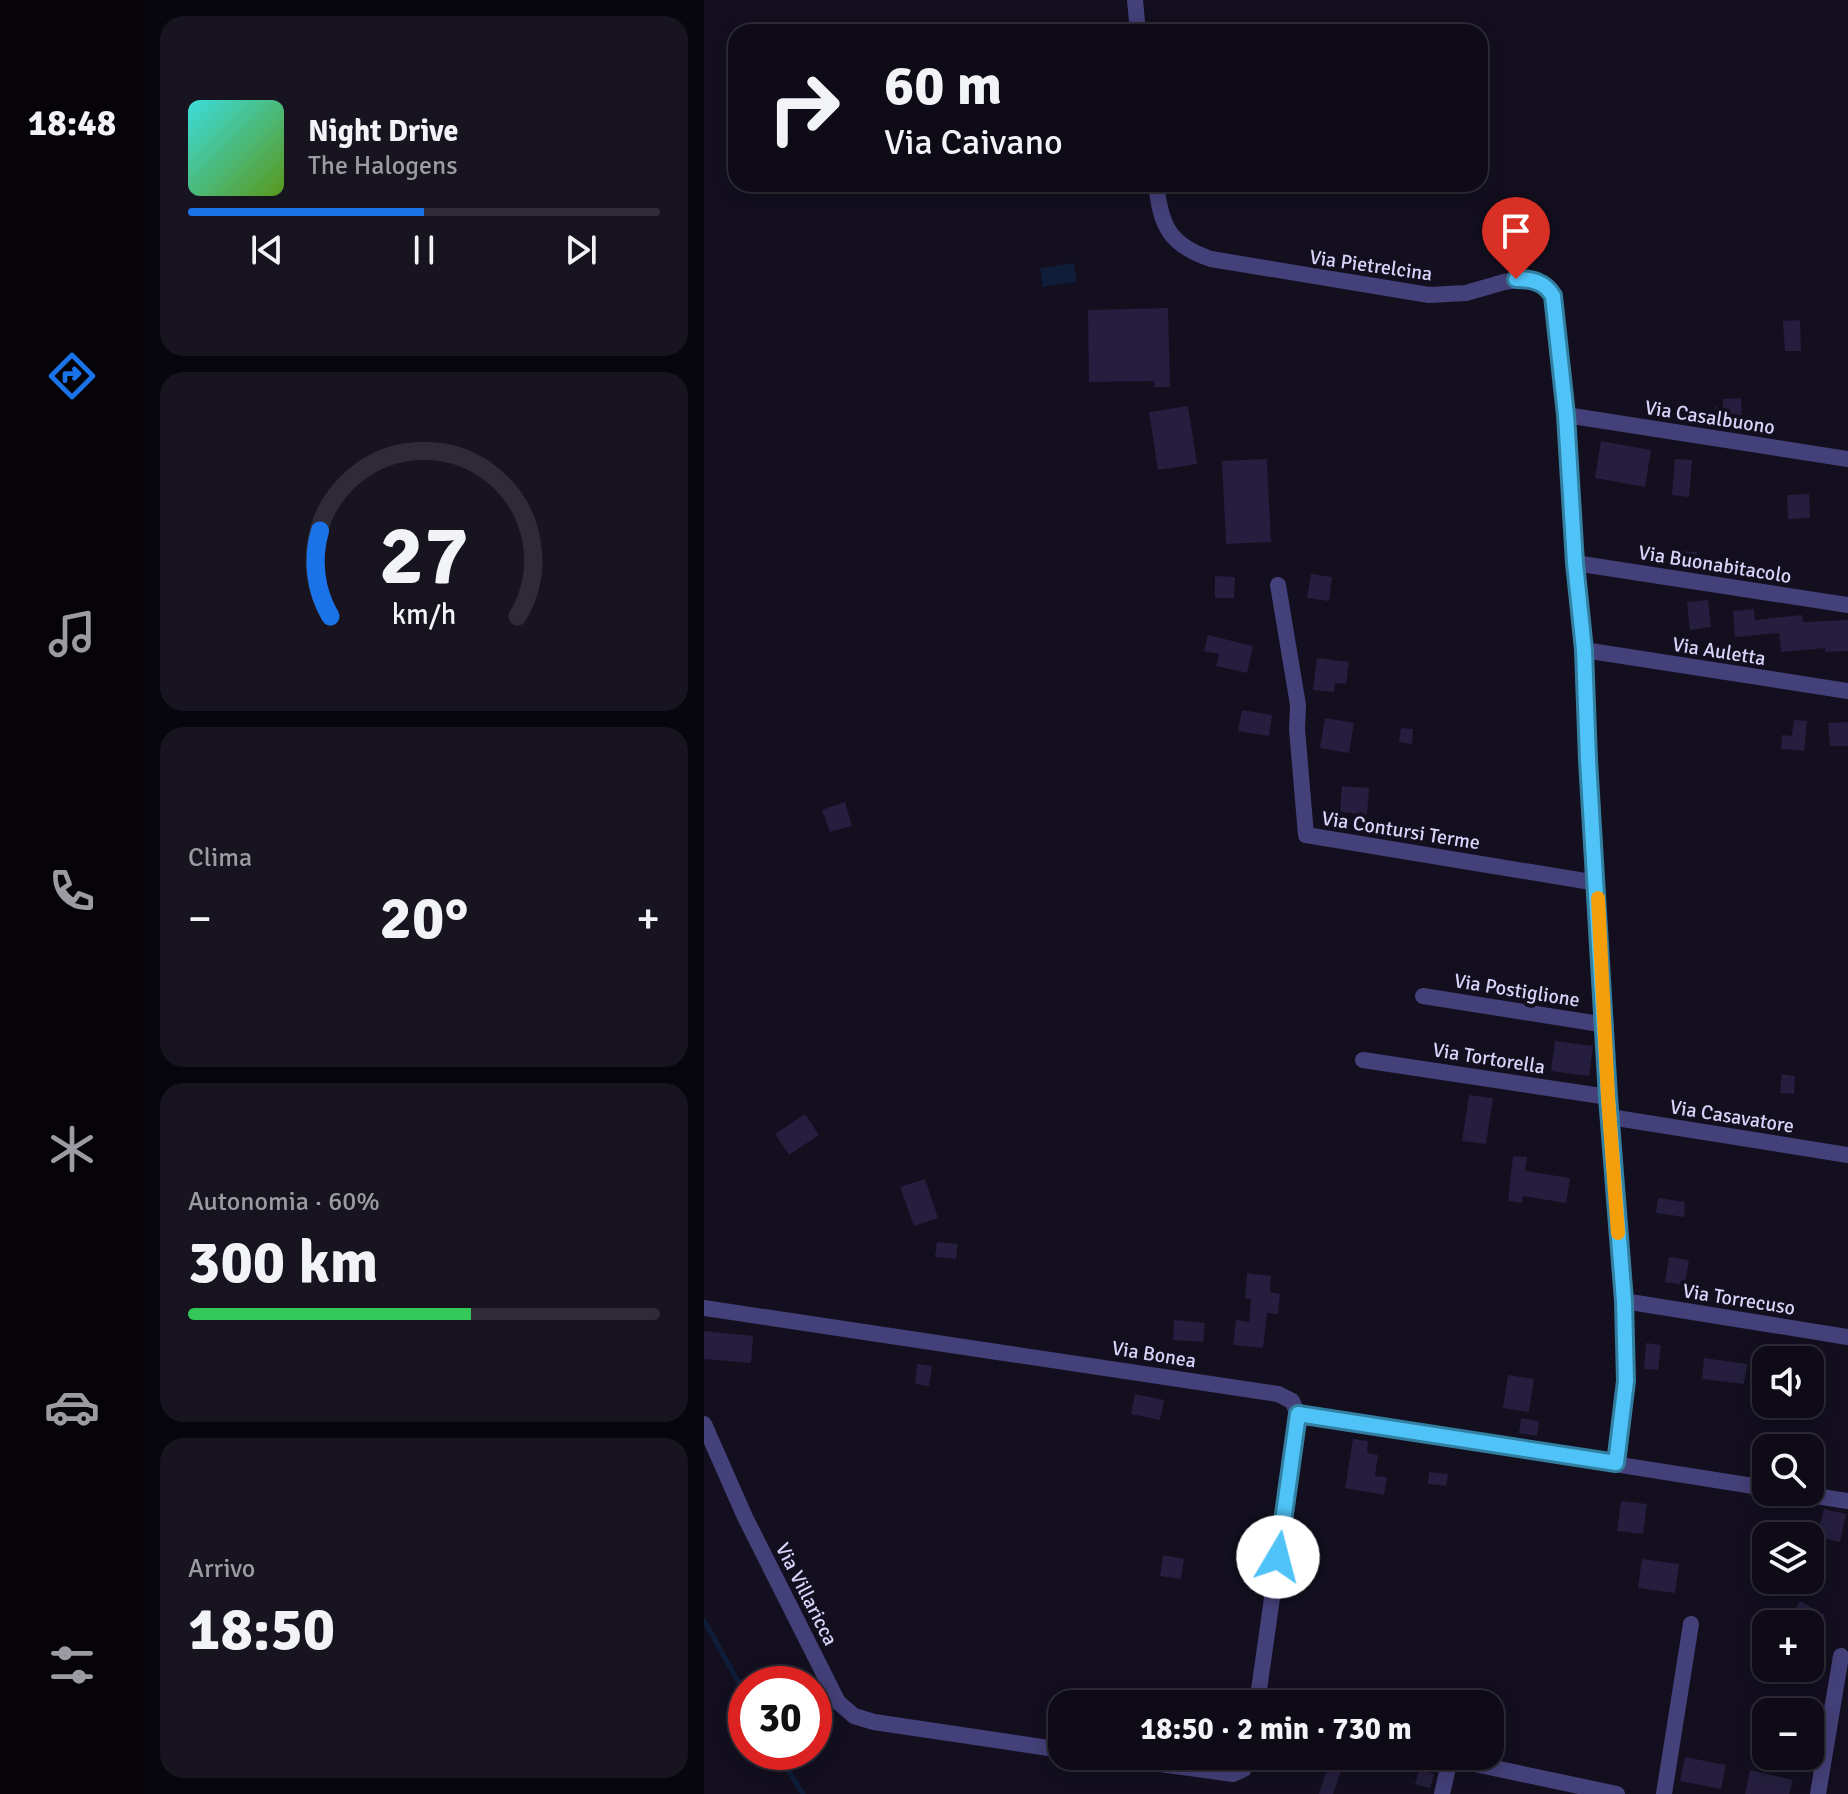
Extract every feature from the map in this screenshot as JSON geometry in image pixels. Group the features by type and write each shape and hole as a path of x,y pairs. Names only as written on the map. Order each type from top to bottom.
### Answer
{"street":[{"path":"1135,0 1137,24"},
{"name":"Via Pietrelcina","path":"1158,192 1170,235 1182,247 1211,259 1429,295 1466,293 1516,279 1539,282 1548,289 1555,306 1584,650 1608,1097 1624,1301 1626,1381 1616,1463"},
{"name":"Via Casalbuono","path":"1566,415 1848,459"},
{"name":"Via Buonabitacolo","path":"1575,563 1848,605"},
{"name":"Via Contursi Terme","path":"1278,585 1298,705 1297,729 1306,835 1597,883"},
{"name":"Via Auletta","path":"1584,650 1848,691"},
{"name":"Via Postiglione","path":"1423,996 1606,1025"},
{"name":"Via Tortorella","path":"1363,1060 1608,1097"},
{"name":"Via Casavatore","path":"1610,1117 1848,1155"},
{"name":"Via Torrecuso","path":"1624,1301 1848,1337"},
{"name":"Via Bonea","path":"704,1308 1278,1394 1292,1401 1298,1414"},
{"path":"1259,1690 1298,1414 1752,1486"},
{"name":"Via Villaricca","path":"704,1424 745,1517 838,1702 848,1712 874,1722 1048,1748"},
{"path":"1824,1497 1848,1501"},
{"path":"1664,1794 1691,1624"},
{"path":"1818,1794 1841,1656"},
{"path":"1204,1770 1233,1774 1242,1770"},
{"path":"1442,1794 1443,1770"},
{"path":"1491,1770 1560,1789 1617,1794"}],"water":[{"path":"1074,263 1077,282 1043,287 1040,268"}],"building":[{"path":"1168,308 1170,387 1154,387 1154,381 1089,382 1088,310"},
{"path":"1800,320 1801,351 1785,351 1783,321"},
{"path":"1741,398 1742,421 1716,422 1715,407 1723,407 1723,399"},
{"path":"1188,406 1197,464 1158,470 1149,412"},
{"path":"1601,441 1651,450 1645,487 1595,478"},
{"path":"1267,459 1271,542 1226,544 1222,461"},
{"path":"1675,459 1692,460 1689,497 1672,495"},
{"path":"1809,494 1810,518 1788,519 1787,495"},
{"path":"1677,551 1697,552 1697,570 1677,568"},
{"path":"1311,574 1332,577 1329,601 1307,598"},
{"path":"1215,576 1235,577 1234,598 1215,598"},
{"path":"1708,600 1711,627 1690,630 1687,602"},
{"path":"1754,609 1755,620 1802,615 1803,622 1848,620 1848,651 1825,652 1825,648 1781,652 1779,633 1735,637 1733,611"},
{"path":"1208,635 1253,646 1247,673 1216,666 1219,654 1204,651"},
{"path":"1317,658 1349,662 1346,684 1335,683 1334,692 1313,690"},
{"path":"1242,710 1272,715 1269,736 1238,731"},
{"path":"1325,718 1354,723 1349,753 1320,748"},
{"path":"1794,720 1807,721 1804,751 1781,749 1782,735 1792,736"},
{"path":"1848,722 1848,746 1830,746 1828,723"},
{"path":"1401,728 1413,729 1412,744 1399,742"},
{"path":"1342,786 1369,788 1367,815 1340,812"},
{"path":"845,802 852,826 830,832 822,810"},
{"path":"1555,1041 1593,1046 1589,1076 1551,1071"},
{"path":"1782,1074 1795,1076 1794,1094 1780,1093"},
{"path":"1469,1095 1493,1098 1486,1144 1462,1141"},
{"path":"805,1114 819,1135 789,1155 775,1134"},
{"path":"1513,1156 1527,1157 1525,1171 1570,1178 1566,1203 1523,1196 1522,1203 1508,1201"},
{"path":"925,1179 938,1218 914,1226 900,1187"},
{"path":"1658,1198 1685,1202 1684,1217 1656,1213"},
{"path":"937,1242 958,1244 956,1259 935,1257"},
{"path":"1669,1257 1689,1260 1685,1285 1665,1282"},
{"path":"1247,1273 1271,1276 1270,1292 1280,1294 1278,1314 1267,1313 1263,1348 1233,1345 1236,1320 1249,1322 1251,1299 1245,1298"},
{"path":"1174,1320 1205,1323 1203,1342 1173,1340"},
{"path":"704,1331 753,1336 751,1363 704,1359"},
{"path":"1646,1343 1661,1345 1658,1370 1644,1369"},
{"path":"1704,1358 1747,1364 1744,1384 1702,1379"},
{"path":"917,1364 932,1366 929,1386 915,1384"},
{"path":"1508,1375 1534,1379 1529,1412 1503,1408"},
{"path":"1135,1394 1164,1400 1160,1420 1131,1414"},
{"path":"1521,1418 1539,1421 1537,1436 1519,1433"},
{"path":"1353,1439 1368,1441 1367,1453 1378,1455 1375,1476 1387,1477 1384,1495 1345,1488"},
{"path":"1429,1472 1448,1474 1446,1486 1428,1484"},
{"path":"1621,1501 1647,1504 1643,1534 1617,1531"},
{"path":"1824,1509 1846,1514 1840,1542 1824,1539 1824,1522 1821,1522"},
{"path":"1163,1555 1184,1559 1181,1579 1160,1576"},
{"path":"1642,1559 1679,1564 1675,1593 1638,1588"},
{"path":"1800,1601 1816,1610 1795,1610"},
{"path":"1685,1757 1726,1765 1721,1789 1680,1781"},
{"path":"1327,1770 1341,1770 1333,1794 1319,1794"},
{"path":"1419,1770 1434,1774 1430,1788 1415,1784"},
{"path":"1750,1770 1793,1780 1789,1794 1745,1794"}],"waterway":[{"path":"704,1620 729,1666"},
{"path":"788,1770 803,1794"}],"slow traffic":[{"path":"1598,898 1618,1233"}],"route":[{"path":"1278,1557 1298,1414 1616,1463 1626,1381 1624,1301 1608,1097 1584,650 1566,415 1553,296 1539,282 1516,279"}]}
